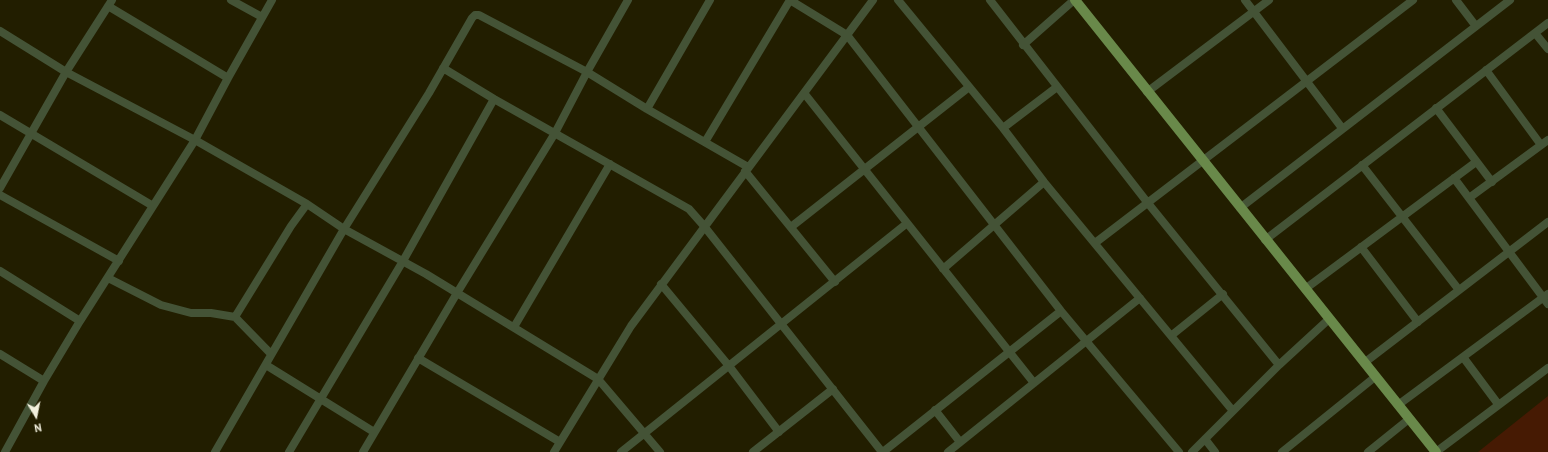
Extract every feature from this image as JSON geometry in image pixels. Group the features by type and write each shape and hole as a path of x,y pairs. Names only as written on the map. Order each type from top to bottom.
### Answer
{"main road":[{"path":"1075,0 1201,160 1436,452"}],"street":[{"path":"231,0 262,17"},
{"path":"4,448 80,321 194,140 272,0"},
{"path":"363,452 457,293 556,133 587,72 628,0"},
{"path":"647,109 710,0"},
{"path":"705,142 790,0 847,35 1061,311 1179,452"},
{"path":"554,452 627,332 746,169 873,0"},
{"path":"898,0 1003,128 1044,182 1172,335 1233,411"},
{"path":"990,0 1056,87 1147,202 1279,365"},
{"path":"1023,44 1075,0"},
{"path":"1245,0 1342,128"},
{"path":"1147,92 1269,0"},
{"path":"1095,243 1201,160 1413,0"},
{"path":"1456,0 1475,26"},
{"path":"1240,208 1510,0"},
{"path":"0,188 66,72 110,3 228,78"},
{"path":"215,452 344,229 472,18 479,15 587,72 647,109 705,142 746,169 835,282"},
{"path":"1265,240 1548,23"},
{"path":"0,31 66,72 194,140 307,204 344,229 404,261 598,379 660,452"},
{"path":"1535,33 1548,48"},
{"path":"443,68 494,99 679,203 696,216 882,452 1008,351 1061,311"},
{"path":"1470,198 1545,142 1486,70"},
{"path":"791,227 969,87"},
{"path":"1003,128 1056,87"},
{"path":"804,93 906,224 1034,383"},
{"path":"289,452 404,261 494,99"},
{"path":"1436,108 1492,182"},
{"path":"0,115 152,206"},
{"path":"1305,289 1476,162"},
{"path":"514,327 610,164"},
{"path":"1362,165 1459,290"},
{"path":"1398,405 1546,298 1508,252 1454,178"},
{"path":"943,269 1044,182"},
{"path":"0,194 119,261"},
{"path":"235,317 291,226 307,204"},
{"path":"1364,363 1548,222"},
{"path":"621,452 782,325 906,224"},
{"path":"1361,248 1418,322"},
{"path":"0,271 80,321"},
{"path":"108,278 161,304 191,313 211,312 235,317 271,354"},
{"path":"661,284 729,366 779,432"},
{"path":"1172,335 1223,294"},
{"path":"948,452 1140,298"},
{"path":"1192,452 1279,365 1329,320"},
{"path":"0,354 44,380"},
{"path":"1463,357 1498,404"},
{"path":"418,358 560,442"},
{"path":"266,365 374,432"},
{"path":"1436,452 1548,368"},
{"path":"1282,452 1375,377"},
{"path":"753,452 833,389"},
{"path":"935,410 960,442"},
{"path":"1368,452 1409,419"},
{"path":"1204,439 1215,452"}],"shaded area":[{"path":"1548,396 1548,452 1478,452"}]}
